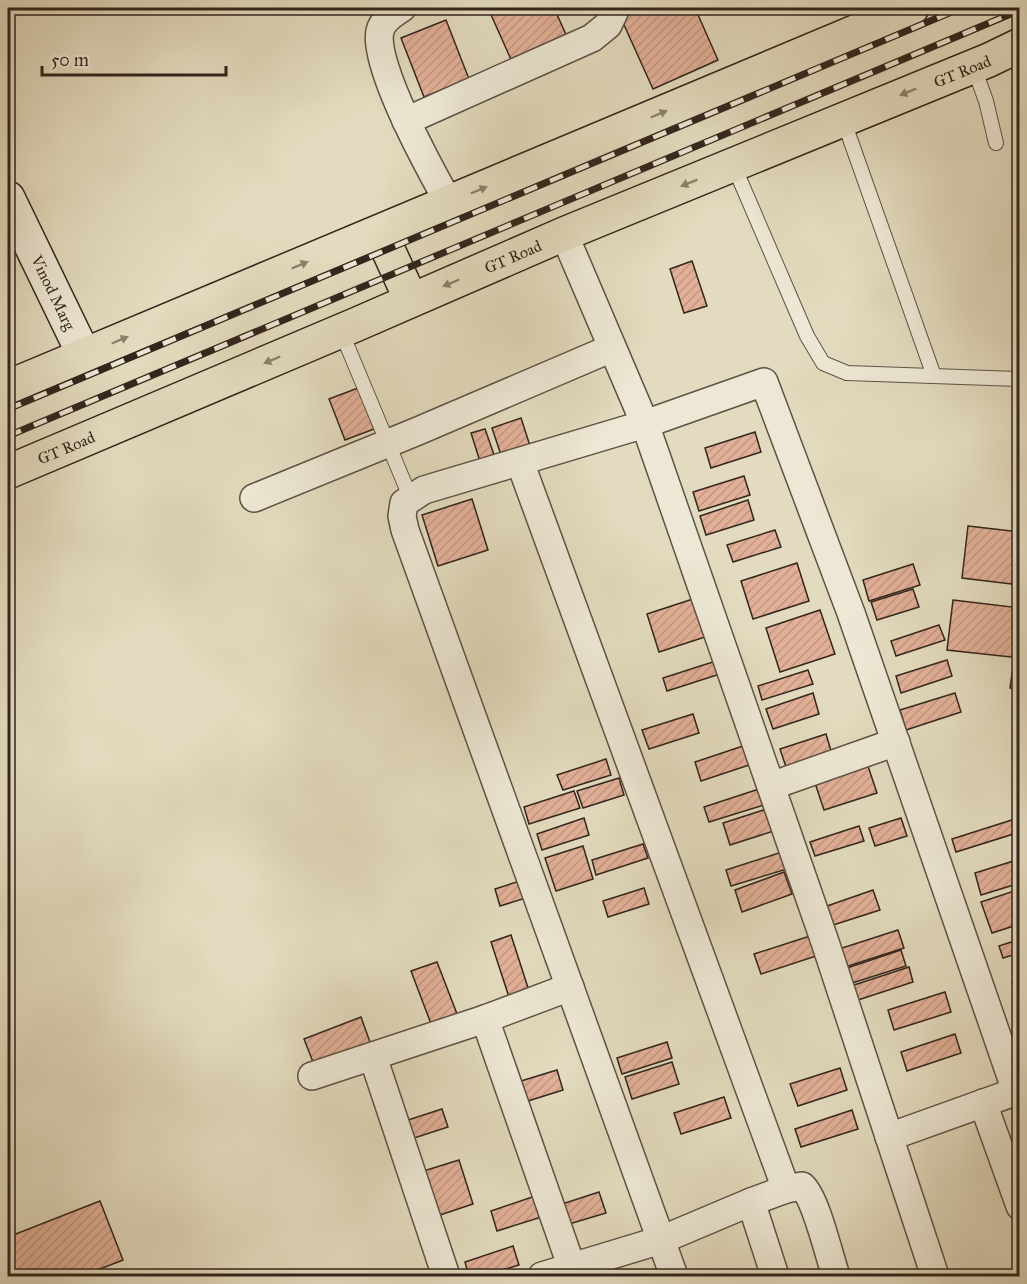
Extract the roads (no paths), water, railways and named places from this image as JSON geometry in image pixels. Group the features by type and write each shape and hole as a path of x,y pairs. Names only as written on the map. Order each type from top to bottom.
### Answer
{"highway":[{"path":"8,387 380,232 892,11"},
{"name":"GT Road","path":"8,472 564,234 1020,45"},
{"path":"380,232 411,300"}],"street":[{"path":"402,8 390,15 380,30 380,44 386,70 418,147 449,202"},
{"path":"406,121 592,38 608,25 616,8"},
{"name":"Vinod Marg","path":"8,198 84,355"},
{"path":"564,234 645,424 771,786 935,1276"},
{"path":"254,498 388,444 612,348"},
{"path":"674,1276 405,530 402,516 404,504 424,490 645,424 764,382 851,613 1018,1091 889,1137"},
{"path":"520,462 786,1189"},
{"path":"771,786 896,742"},
{"path":"312,1076 485,1019 570,987"},
{"path":"485,1019 588,1268"},
{"path":"373,1057 446,1276"},
{"path":"983,1103 1020,1206"},
{"path":"542,1276 588,1268 751,1202 786,1189 802,1186 809,1194 836,1276"},
{"path":"751,1202 775,1276"}],"lane":[{"path":"973,65 986,101 996,143"},
{"path":"843,119 934,376"},
{"path":"734,164 807,336 823,363 847,373 1020,379"},
{"path":"341,331 411,499"}],"railway":[{"path":"8,409 961,8"},
{"path":"8,436 1020,10"}]}
